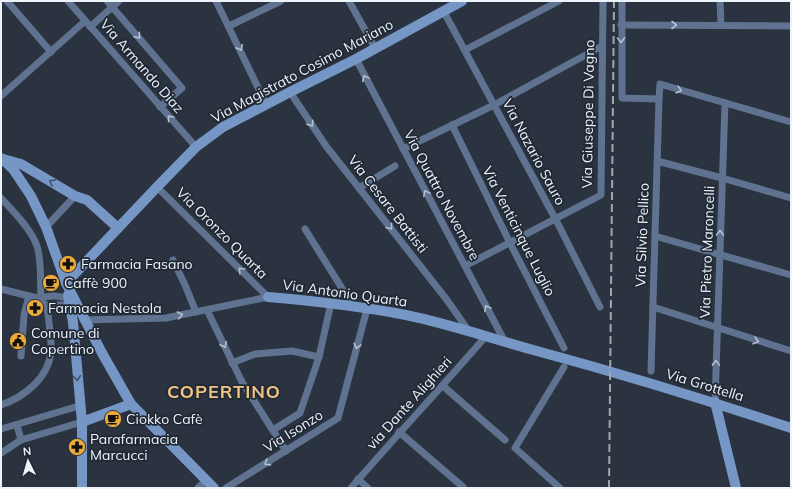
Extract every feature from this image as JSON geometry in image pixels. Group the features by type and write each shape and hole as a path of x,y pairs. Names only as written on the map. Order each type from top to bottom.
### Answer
{"street":[{"path":"7,1 51,52"},
{"name":"Via Armando Diaz","path":"68,1 196,147"},
{"path":"107,1 182,88 160,107"},
{"path":"1,96 51,52 119,1"},
{"path":"216,1 266,104"},
{"path":"229,26 266,4 281,1"},
{"path":"349,1 375,48"},
{"name":"Via Magistrato Cosimo Mariano","path":"66,283 157,186 196,147 223,127 356,59 462,1"},
{"path":"465,50 559,1"},
{"name":"Via Giuseppe Di Vagno","path":"465,266 556,220 601,195 603,1"},
{"path":"622,1 622,98 659,99 660,84 791,122"},
{"path":"720,1 721,25"},
{"name":"Via Nazario Sauro","path":"444,12 556,220 600,306"},
{"path":"621,25 791,26"},
{"path":"403,150 494,105 602,46"},
{"name":"Via Quattro Novembre","path":"356,59 505,342"},
{"name":"Via Cesare Battisti","path":"290,92 326,146 447,300 468,330"},
{"name":"Via Silvio Pellico","path":"651,371 659,99"},
{"name":"Via Pietro Maroncelli","path":"715,402 725,103"},
{"name":"Via Venticinque Luglio","path":"452,125 564,348"},
{"path":"1,158 21,164 76,196 87,200 118,228"},
{"path":"1,158 13,169 31,196 46,227 71,301 79,406 82,422 82,488"},
{"path":"657,161 791,198"},
{"path":"359,188 395,166"},
{"path":"24,184 30,176 38,174"},
{"name":"Via Oronzo Quarta","path":"157,186 268,297"},
{"path":"46,227 76,196"},
{"path":"1,198 30,234 37,246 41,299 43,303 47,305 71,301"},
{"path":"305,229 353,306"},
{"path":"655,236 791,275"},
{"path":"173,260 196,312"},
{"path":"1,289 41,299 47,296 52,296 71,301 86,323 131,404 214,488"},
{"path":"21,356 24,315 29,296"},
{"name":"Via Antonio Quarta","path":"86,323 166,318 268,297 331,303 406,315 468,330 505,342 610,371"},
{"path":"273,430 300,413 318,357 331,303"},
{"path":"1,404 31,388 43,375 49,361 51,351 47,305"},
{"path":"653,307 791,351"},
{"name":"Via Isonzo","path":"226,488 338,418 367,309"},
{"path":"207,310 242,382 286,451"},
{"path":"73,322 81,324 86,323"},
{"name":"via Dante Alighieri","path":"351,488 399,432 443,386 486,336"},
{"path":"232,363 255,354 292,351 318,357"},
{"path":"560,488 515,448 564,367"},
{"name":"Via Grottella","path":"610,371 715,402 791,428"},
{"path":"443,386 505,440"},
{"path":"715,402 736,488"},
{"path":"1,453 21,440 82,422 131,404"},
{"path":"1,429 79,406"},
{"path":"17,425 21,440"},
{"path":"399,432 463,487"},
{"path":"358,479 368,488"},
{"path":"198,488 206,480"}],"railway":[{"path":"609,488 614,1"}],"place":[{"name":"Farmacia Fasano","path":"68,264"},
{"name":"Caffè 900","path":"51,283"},
{"name":"Farmacia Nestola","path":"35,308"},
{"name":"Comune di Copertino","path":"18,341"},
{"name":"Ciokko Cafè","path":"113,419"},
{"name":"Parafarmacia Marcucci","path":"77,447"}],"district":[{"name":"COPERTINO","path":"224,392"}]}
